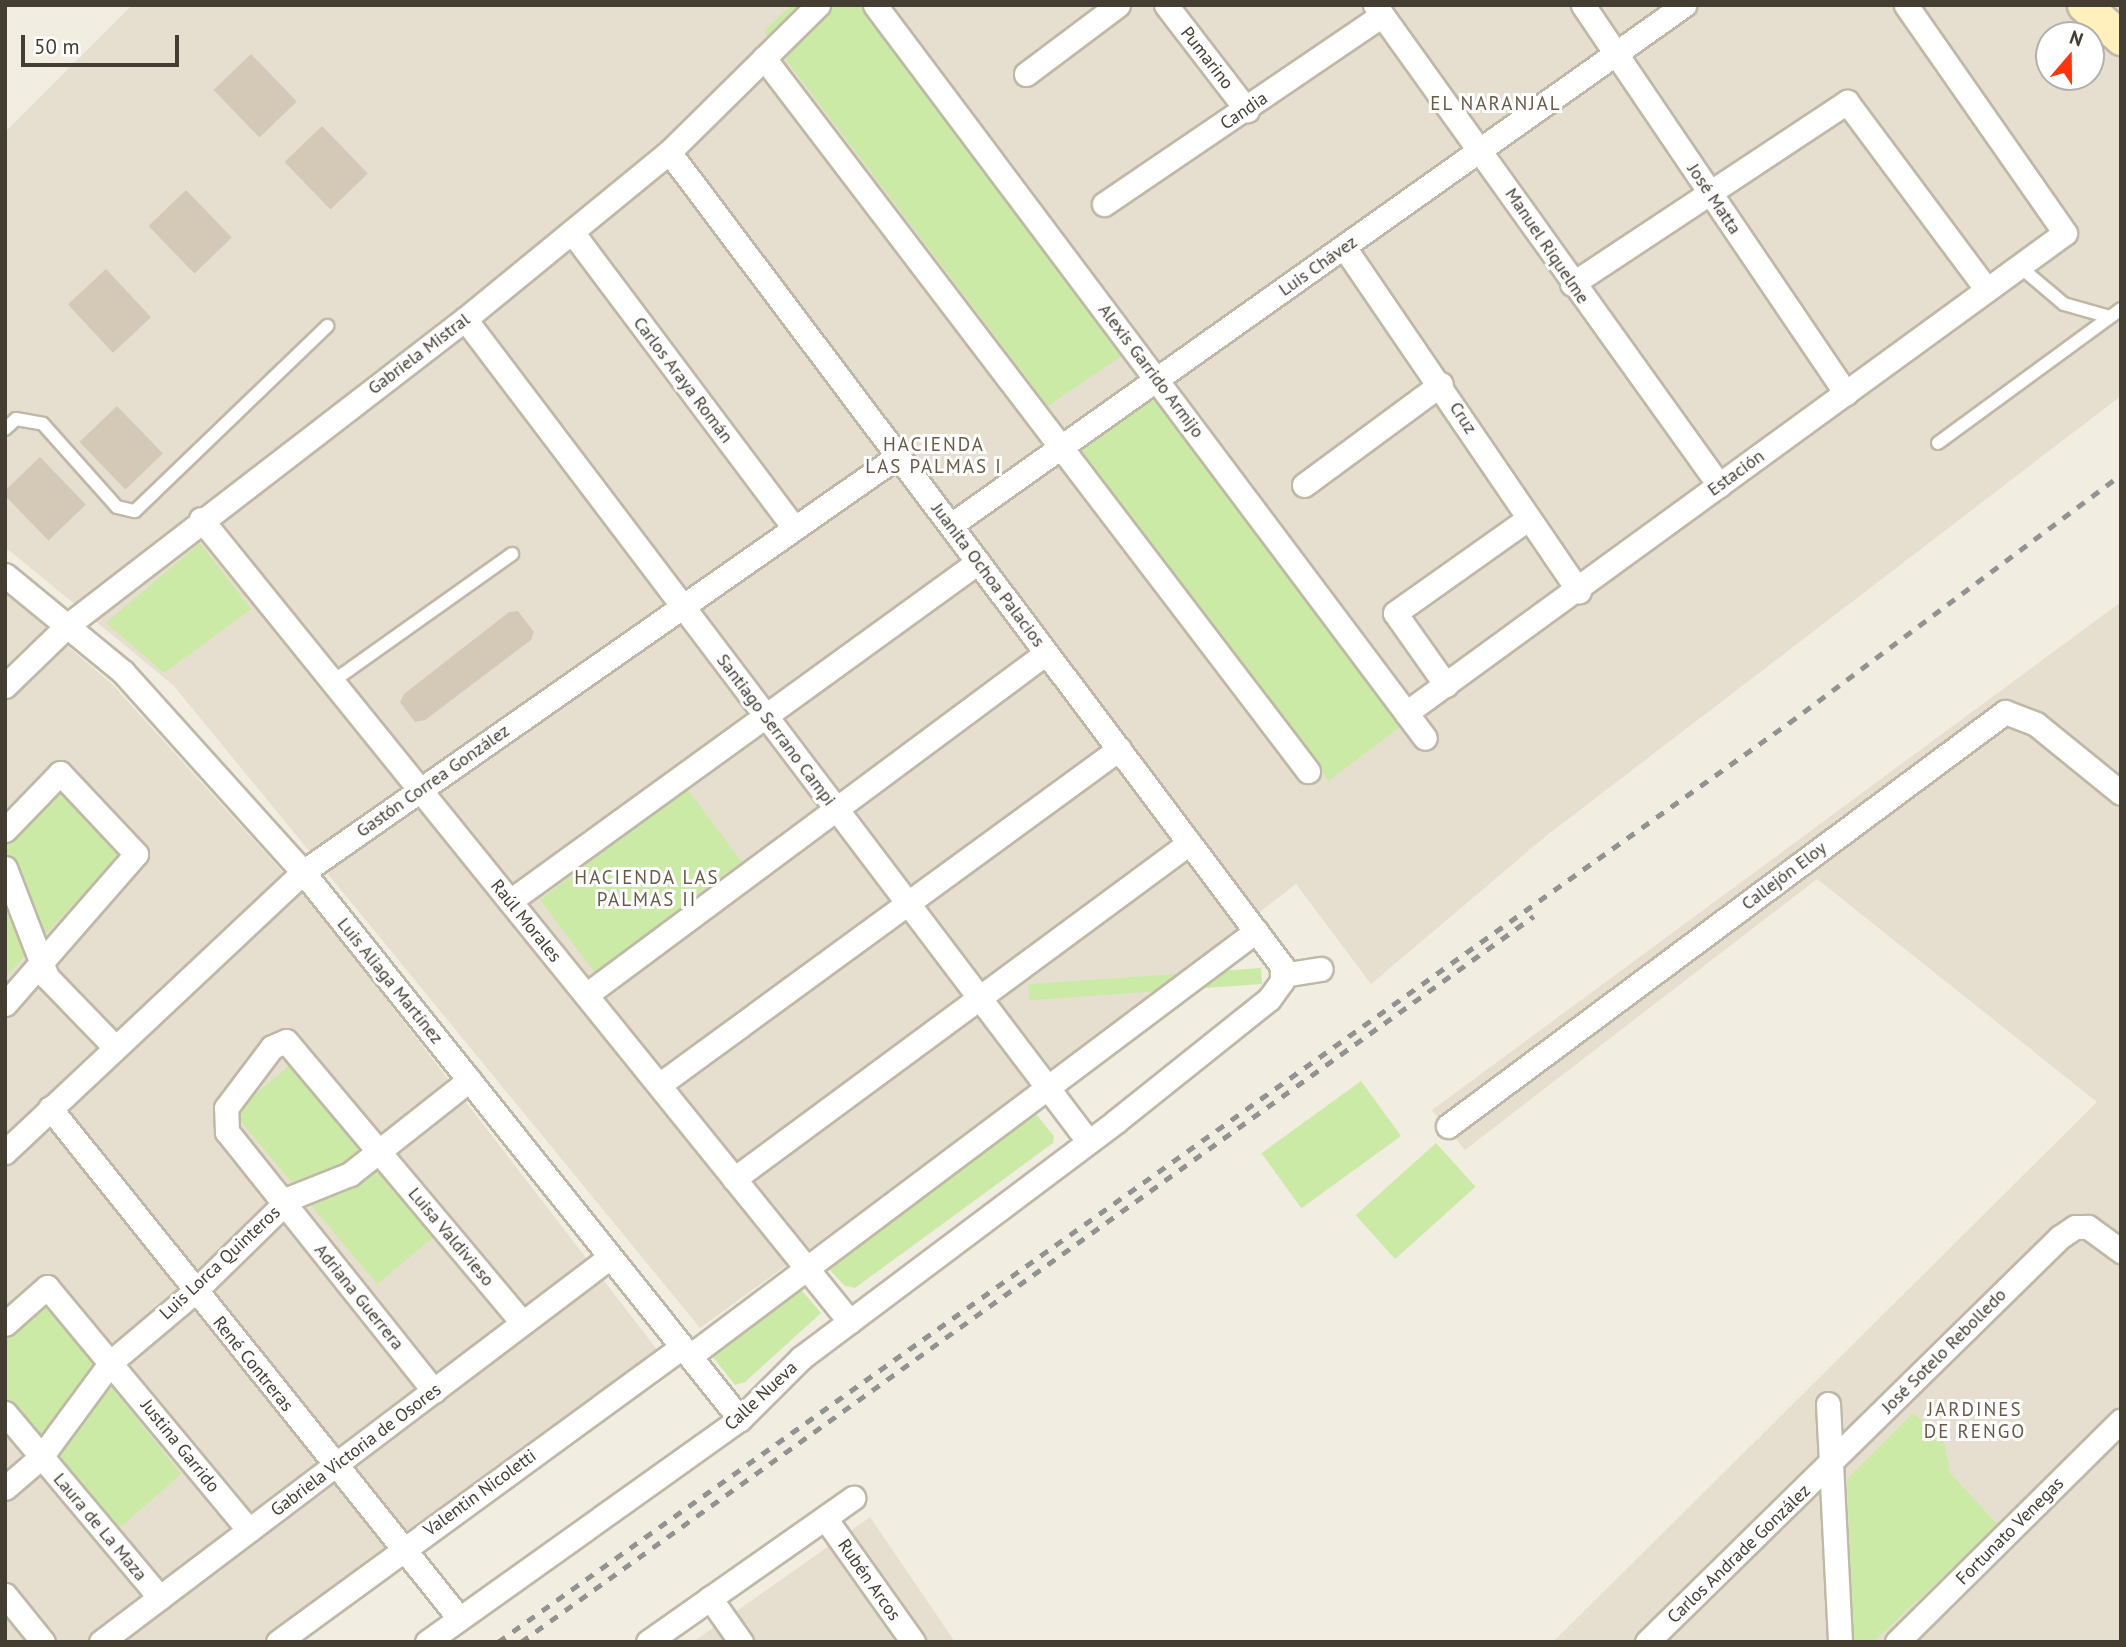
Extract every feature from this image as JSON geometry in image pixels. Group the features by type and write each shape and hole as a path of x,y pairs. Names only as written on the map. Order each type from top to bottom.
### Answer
{"main road":[{"path":"2084,5 2121,38"}],"street":[{"name":"Gabriela Mistral","path":"5,686 68,625 201,519 464,319 669,152 818,5"},
{"name":"Alexis Garrido Armijo","path":"875,5 1425,738"},
{"path":"1026,74 1118,5"},
{"name":"Pumarino","path":"1166,5 1247,110"},
{"name":"José Matta","path":"1583,5 1846,393"},
{"name":"Luis Chávez","path":"951,525 1684,5"},
{"name":"Estación","path":"1406,713 1579,591 1719,485 2065,233 1906,5"},
{"name":"Candia","path":"1104,204 1247,110 1379,10"},
{"name":"Manuel Riquelme","path":"1379,10 1482,150 1572,284 1719,485"},
{"path":"764,58 1058,449 1308,771"},
{"path":"1572,284 1708,190 1847,103 1987,290"},
{"name":"Juanita Ochoa Palacios","path":"669,152 1282,970"},
{"name":"Carlos Araya Román","path":"572,232 794,528"},
{"name":"Cruz","path":"1344,247 1441,384 1579,591"},
{"name":"Santiago Serrano Campi","path":"464,319 1088,1141"},
{"path":"1304,485 1441,384"},
{"name":"Gastón Correa González","path":"5,1152 113,1045 303,872 898,456"},
{"path":"1446,685 1395,613 1529,518"},
{"name":"Raúl Morales","path":"201,519 850,1322"},
{"path":"510,901 764,713 978,562"},
{"name":"Luis Aliaga Martínez","path":"5,575 123,672 303,872 740,1419"},
{"path":"586,995 838,811 920,742 1046,653"},
{"name":"Callejón Eloy","path":"1448,1126 2005,712 2036,724 2121,793"},
{"path":"659,1085 906,900 1119,749"},
{"path":"5,830 60,772 136,854 5,1004"},
{"path":"734,1179 978,995 1189,843"},
{"path":"5,868 40,964 113,1045"},
{"name":"Valentin Nicoletti","path":"278,1642 403,1549 807,1269 1256,932"},
{"path":"1282,970 1321,969"},
{"name":"Calle Nueva","path":"426,1642 740,1419 802,1358 1088,1141 1269,999 1282,970"},
{"name":"Luisa Valdivieso","path":"284,1203 227,1132 226,1108 272,1047 286,1041 523,1323"},
{"name":"Luis Lorca Quinteros","path":"5,1488 41,1457 111,1362 194,1292 284,1203 350,1174 469,1080"},
{"name":"René Contreras","path":"50,1108 194,1292 459,1618"},
{"name":"Adriana Guerrera","path":"284,1203 435,1391"},
{"name":"José Sotelo Rebolledo","path":"1830,1467 2060,1237 2075,1227 2088,1227 2121,1251"},
{"name":"Gabriela Victoria de Osores","path":"101,1642 610,1257"},
{"name":"Justina Garrido","path":"5,1324 47,1287 249,1530"},
{"path":"1828,1404 1840,1642"},
{"name":"Laura de La Maza","path":"5,1413 160,1598"},
{"name":"Fortunato Venegas","path":"1897,1642 2121,1420"},
{"name":"Carlos Andrade González","path":"1647,1642 1830,1467"},
{"path":"648,1642 853,1498"},
{"name":"Rubén Arcos","path":"825,1518 913,1642"},
{"path":"5,1595 43,1642"},
{"path":"710,1598 741,1642"}],"lane":[{"path":"2019,266 2064,304 2106,316"},
{"path":"1938,443 2106,316 2121,309"},
{"path":"5,429 16,419 43,424 117,507 135,511 327,326"},
{"path":"332,682 512,554"}],"shaded area":[{"path":"132,5 2121,5 2121,396 1546,836 1371,984 1296,884 1050,1074 700,1328 173,685 5,547 5,132"},
{"path":"5,592 113,685 318,911 659,1352 261,1642 5,1642"},
{"path":"2121,602 2121,1642 1553,1642 2097,1102 1817,879 1465,1150 1432,1110"},
{"path":"870,1517 955,1642 693,1642"}],"green space":[{"path":"791,5 862,5 1130,350 1048,406 764,31"},
{"path":"1138,375 1402,726 1329,781 1065,430"},
{"path":"200,543 251,609 164,673 106,623"},
{"path":"57,785 122,845 118,857 5,977 5,840"},
{"path":"687,789 742,862 595,972 540,900"},
{"path":"1261,968 1262,984 1030,1000 1029,984"},
{"path":"290,1065 434,1237 377,1284 233,1113"},
{"path":"1361,1081 1401,1136 1301,1208 1261,1153"},
{"path":"1035,1113 1054,1136 1053,1143 855,1288 845,1286 827,1267"},
{"path":"1436,1143 1475,1187 1395,1259 1356,1215"},
{"path":"798,1286 821,1313 745,1382 735,1385 713,1357 713,1349"},
{"path":"44,1302 181,1474 115,1532 5,1396 5,1334"},
{"path":"1913,1413 1944,1441 1950,1473 1998,1525 1873,1642 1858,1642 1853,1639 1847,1479"}],"building":[{"path":"251,54 297,101 259,138 214,90"},
{"path":"322,126 368,173 330,210 285,162"},
{"path":"186,190 232,237 194,274 149,226"},
{"path":"106,269 151,317 113,353 68,304"},
{"path":"117,406 163,453 125,490 80,442"},
{"path":"40,457 86,504 48,541 5,496 5,491"},
{"path":"518,611 534,632 531,640 425,720 415,722 400,702 404,694 509,612"}],"railway":[{"path":"498,1642 1789,723 2121,475"},
{"path":"521,1642 1534,916"}],"district":[{"name":"EL NARANJAL","path":"1496,104"},
{"name":"HACIENDA LAS PALMAS I","path":"934,456"},
{"name":"HACIENDA LAS PALMAS II","path":"647,889"},
{"name":"JARDINES DE RENGO","path":"1975,1421"}]}
